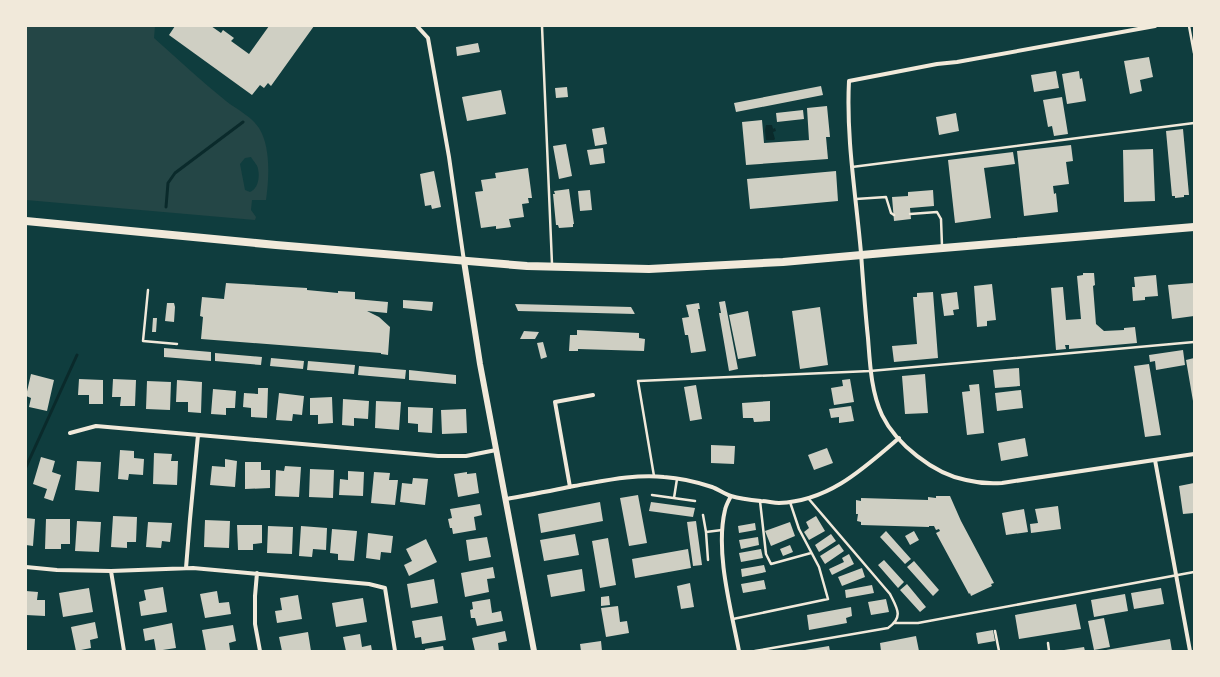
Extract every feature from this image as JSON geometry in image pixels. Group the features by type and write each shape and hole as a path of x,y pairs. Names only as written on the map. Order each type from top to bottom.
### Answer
{"main road":[{"path":"26,221 464,261 552,267 668,269 783,262 1194,227"}],"street":[{"path":"417,26 428,38 449,157 480,364 534,651"},
{"path":"1155,26 849,81 847,106 870,371 875,396 882,416 899,438 919,458 945,473 964,480 982,483 1002,483 1194,454"},
{"path":"570,487 555,402 593,394"},
{"path":"70,433 96,426 438,456 466,456 496,450"},
{"path":"186,568 198,435"},
{"path":"506,499 605,480 654,477 677,479 713,488 731,496 778,503 821,494 841,484 899,438"},
{"path":"1155,460 1190,651"},
{"path":"731,496 725,509 722,530 724,563 739,651"},
{"path":"26,567 110,572 186,568 257,573 369,584 385,588 395,651"},
{"path":"110,572 124,651"},
{"path":"257,573 255,624 260,651"}],"lane":[{"path":"542,26 552,267"},
{"path":"1189,26 1194,53"},
{"path":"852,167 1194,123"},
{"path":"855,199 886,197 891,213 894,215"},
{"path":"910,214 936,212 940,219 942,248"},
{"path":"148,290 143,341 177,344"},
{"path":"654,477 638,382 870,371 1194,342"},
{"path":"674,498 677,479"},
{"path":"652,496 695,501"},
{"path":"755,651 888,628 895,623 898,617 896,605 890,594 807,498"},
{"path":"760,501 766,554 771,564 811,553"},
{"path":"733,619 828,599 819,568 799,529 790,501"},
{"path":"703,516 708,560"},
{"path":"706,532 722,530"},
{"path":"895,623 918,623 1194,572"},
{"path":"996,631 999,651"},
{"path":"1048,643 1049,651"}],"shaded area":[{"path":"26,26 155,26 154,38 226,101 252,120 259,128 266,144 268,183 266,200 252,200 251,210 256,217 255,220 26,200","holes":["251,157 257,166 259,176 257,186 250,192 245,190 240,164 245,158"]},
{"path":"766,125 772,125 773,129 775,128 776,131 773,132 774,140 766,140"}],"building":[{"path":"175,26 211,26 221,33 223,30 234,38 231,41 249,54 269,26 314,26 271,86 268,83 264,88 260,85 252,95 169,35"},
{"path":"478,43 480,52 457,56 456,47"},
{"path":"1149,57 1153,77 1140,80 1142,91 1130,94 1124,61"},
{"path":"1056,71 1059,88 1034,92 1031,75"},
{"path":"1079,71 1080,79 1082,78 1086,101 1067,104 1062,74"},
{"path":"821,86 823,95 736,112 734,103"},
{"path":"567,87 568,97 556,98 555,88"},
{"path":"501,90 506,114 467,121 462,97"},
{"path":"1062,97 1068,134 1054,136 1052,126 1048,127 1043,100"},
{"path":"827,106 830,137 826,137 828,159 746,165 742,122 762,120 764,143 809,140 807,108"},
{"path":"803,110 804,119 777,122 776,113"},
{"path":"956,113 959,131 939,135 936,117"},
{"path":"604,127 607,144 595,146 592,129"},
{"path":"1183,129 1189,195 1175,198 1175,196 1172,196 1166,131"},
{"path":"566,144 572,176 559,179 553,146"},
{"path":"1071,145 1073,161 1066,162 1069,184 1053,186 1054,194 1056,193 1058,212 1024,216 1017,151"},
{"path":"603,148 605,163 590,165 587,150"},
{"path":"1153,149 1155,201 1124,202 1123,150"},
{"path":"1013,152 1015,164 984,168 991,218 955,223 948,160"},
{"path":"528,168 532,198 528,198 529,203 522,204 524,217 509,219 511,227 496,229 496,226 481,228 475,192 483,191 481,180 496,178 495,173"},
{"path":"434,171 441,207 432,209 431,205 425,206 420,174"},
{"path":"836,171 838,201 750,209 747,179"},
{"path":"569,189 574,224 573,227 559,228 558,225 556,225 553,194 555,194 554,191"},
{"path":"590,190 592,210 580,211 578,191"},
{"path":"933,190 934,206 910,208 911,219 894,221 892,197 908,196 908,192"},
{"path":"1083,273 1094,273 1095,285 1093,286 1096,324 1104,331 1124,330 1124,328 1135,327 1137,343 1069,349 1069,345 1065,345 1066,349 1056,350 1051,288 1063,287 1066,320 1081,319 1077,276 1083,275"},
{"path":"1156,275 1158,296 1145,297 1145,300 1133,301 1132,287 1135,287 1134,277"},
{"path":"226,283 307,288 307,290 338,293 338,291 355,292 355,299 388,302 387,313 367,311 379,317 390,327 388,355 381,353 201,339 203,317 200,316 202,297 224,299"},
{"path":"1194,283 1194,316 1172,319 1168,285"},
{"path":"992,284 996,320 987,321 987,326 977,327 974,286"},
{"path":"933,292 938,358 894,362 892,346 917,344 913,297 917,297 917,293"},
{"path":"957,292 959,309 953,310 954,315 944,316 941,294"},
{"path":"403,300 433,302 432,311 403,308"},
{"path":"725,301 738,369 729,371 719,313 721,313 719,302"},
{"path":"167,303 174,303 174,322 165,321"},
{"path":"699,303 700,309 698,309 706,351 691,353 688,335 685,335 682,318 689,317 686,305"},
{"path":"515,304 631,307 635,314 518,311"},
{"path":"820,307 828,365 800,369 792,311"},
{"path":"748,311 756,356 738,359 729,315"},
{"path":"153,318 157,318 156,332 152,332"},
{"path":"577,330 639,333 639,338 645,339 644,351 578,349 578,351 569,351 570,335 577,335"},
{"path":"524,331 539,332 535,339 520,339"},
{"path":"543,342 547,357 541,359 537,343"},
{"path":"164,348 211,352 211,361 164,357"},
{"path":"1183,350 1185,365 1156,370 1155,361 1150,362 1149,355"},
{"path":"215,353 262,357 261,365 215,361"},
{"path":"271,358 304,361 303,369 270,366"},
{"path":"1194,358 1194,401 1193,401 1186,360"},
{"path":"308,361 355,365 354,374 307,370"},
{"path":"1149,364 1161,435 1145,437 1134,366"},
{"path":"359,366 406,370 405,379 358,375"},
{"path":"1019,368 1020,386 995,388 993,370"},
{"path":"409,370 456,375 456,384 409,380"},
{"path":"31,374 54,380 47,411 29,407 31,398 26,396"},
{"path":"925,374 928,413 905,414 902,376"},
{"path":"79,379 103,380 103,404 89,404 89,395 78,395"},
{"path":"113,379 136,380 135,406 120,406 121,397 112,397"},
{"path":"850,379 854,402 834,405 831,388 843,386 842,380"},
{"path":"177,380 202,382 201,413 188,412 188,402 176,402"},
{"path":"147,381 171,382 170,410 146,409"},
{"path":"979,384 984,433 967,435 962,392 970,391 969,385"},
{"path":"696,385 702,419 690,421 684,387"},
{"path":"258,388 268,388 267,418 251,417 251,408 243,407 244,393 258,394"},
{"path":"213,389 236,391 235,408 226,408 226,415 211,414"},
{"path":"1021,390 1023,408 997,411 995,393"},
{"path":"279,393 304,396 302,415 293,414 292,421 276,420"},
{"path":"332,397 333,423 318,424 318,415 310,415 310,398"},
{"path":"343,399 369,401 368,419 354,418 354,426 342,425"},
{"path":"376,401 401,402 399,430 375,428"},
{"path":"770,401 770,421 754,422 753,418 743,418 742,403"},
{"path":"851,406 854,421 839,423 839,417 831,418 829,409"},
{"path":"408,407 433,408 432,433 418,432 418,424 408,423"},
{"path":"466,409 467,433 442,434 441,410"},
{"path":"1025,438 1028,456 1001,461 998,443"},
{"path":"711,445 735,446 734,464 711,463"},
{"path":"827,448 833,463 814,470 808,455"},
{"path":"120,450 134,451 134,458 144,459 143,475 129,474 128,480 118,479"},
{"path":"154,453 172,454 171,461 178,461 177,485 153,484"},
{"path":"41,457 55,461 52,472 61,475 53,501 44,498 47,489 33,484"},
{"path":"225,459 237,461 235,487 210,485 212,466 225,467"},
{"path":"77,461 101,462 99,492 75,490"},
{"path":"245,462 261,462 261,470 270,470 270,488 245,489"},
{"path":"285,466 301,467 299,497 275,496 276,470 284,471"},
{"path":"310,469 334,470 333,498 309,497"},
{"path":"348,471 364,472 363,496 339,495 340,479 348,480"},
{"path":"374,472 390,473 389,480 398,480 395,505 371,503"},
{"path":"467,472 467,474 476,473 479,493 458,497 454,474"},
{"path":"413,478 428,479 425,505 400,502 402,483 412,484"},
{"path":"1194,483 1194,513 1183,514 1179,486"},
{"path":"638,495 647,543 629,546 620,498"},
{"path":"936,496 950,496 961,521 994,583 991,584 992,586 971,596 970,593 969,594 936,533 940,531 939,529 936,530 934,526 861,525 861,522 857,521 858,514 856,514 856,500 861,501 861,498 928,500 928,497 936,498"},
{"path":"600,502 603,521 541,533 538,514"},
{"path":"651,502 695,508 693,517 649,511"},
{"path":"480,504 482,515 474,517 476,530 453,534 448,519 452,518 450,509"},
{"path":"1058,506 1061,529 1031,533 1030,524 1038,523 1035,509"},
{"path":"1024,509 1028,532 1006,535 1002,513"},
{"path":"113,516 137,517 136,542 127,542 127,548 111,547"},
{"path":"816,516 825,531 809,540 804,532 809,528 806,522"},
{"path":"26,518 35,519 33,546 26,545"},
{"path":"46,519 70,519 70,544 61,544 61,549 45,549"},
{"path":"205,520 230,521 229,548 204,547"},
{"path":"77,521 101,522 99,552 75,551"},
{"path":"696,521 702,565 693,566 687,522"},
{"path":"148,522 172,523 170,542 162,541 161,548 146,547"},
{"path":"790,522 795,536 771,546 765,531"},
{"path":"755,523 756,530 739,533 738,526"},
{"path":"237,525 262,525 262,543 253,544 253,550 238,550"},
{"path":"268,526 293,527 292,554 267,553"},
{"path":"301,526 327,528 326,550 313,549 312,557 299,556"},
{"path":"332,529 357,531 354,561 338,560 338,554 330,553"},
{"path":"886,531 911,559 905,564 880,537"},
{"path":"914,531 919,540 910,545 905,536"},
{"path":"368,533 393,536 391,553 381,552 380,560 366,558"},
{"path":"575,534 579,555 544,561 540,540"},
{"path":"831,534 836,541 819,552 815,545"},
{"path":"487,537 491,557 469,561 466,540"},
{"path":"758,537 759,545 741,549 739,540"},
{"path":"608,538 616,585 600,588 592,541"},
{"path":"426,539 437,562 409,576 404,565 412,561 406,549"},
{"path":"839,544 844,551 825,564 820,556"},
{"path":"790,545 793,552 783,556 780,549"},
{"path":"688,549 691,568 635,578 632,559"},
{"path":"761,549 763,558 741,562 739,553"},
{"path":"849,554 854,564 832,575 829,569 844,562 842,558"},
{"path":"884,560 904,582 898,588 878,565"},
{"path":"914,561 939,590 933,596 907,567"},
{"path":"764,565 766,572 742,577 741,569"},
{"path":"493,567 495,578 487,579 489,592 465,597 461,573"},
{"path":"862,568 865,577 842,586 838,577"},
{"path":"582,569 585,591 551,597 547,575"},
{"path":"434,579 438,603 411,608 407,584"},
{"path":"764,580 766,589 743,593 741,584"},
{"path":"690,583 694,607 681,609 677,586"},
{"path":"907,584 926,607 920,612 900,590"},
{"path":"872,585 874,593 846,598 845,590"},
{"path":"163,587 167,612 141,616 139,602 146,600 144,590"},
{"path":"89,588 93,612 63,617 59,593"},
{"path":"1161,588 1164,604 1134,609 1131,593"},
{"path":"26,591 38,592 37,600 45,600 45,616 26,615"},
{"path":"217,591 219,603 229,602 231,614 205,618 200,594"},
{"path":"1125,594 1128,611 1094,617 1091,600"},
{"path":"298,595 302,619 277,623 275,611 282,610 280,598"},
{"path":"609,596 610,605 601,606 601,597"},
{"path":"363,598 367,622 336,627 332,603"},
{"path":"490,599 492,613 501,611 503,621 477,626 475,618 471,618 470,610 473,609 472,602"},
{"path":"886,599 889,612 871,615 868,602"},
{"path":"1076,604 1081,629 1019,639 1015,615"},
{"path":"618,606 620,622 627,621 629,633 606,637 601,608"},
{"path":"851,607 852,616 846,618 847,623 809,630 807,615"},
{"path":"442,616 446,640 422,644 421,637 415,638 412,621"},
{"path":"1104,618 1110,647 1094,650 1088,621"},
{"path":"95,622 98,638 90,640 91,648 76,651 71,627"},
{"path":"172,623 176,648 156,651 154,639 145,641 143,629"},
{"path":"233,625 236,641 229,643 230,650 206,651 202,630"},
{"path":"993,630 995,641 978,644 976,633"},
{"path":"505,631 507,641 498,643 499,651 475,651 472,638"},
{"path":"308,632 311,651 282,651 279,637"},
{"path":"360,634 362,647 371,645 372,651 346,651 343,637"},
{"path":"916,636 919,651 881,651 880,643"},
{"path":"1170,639 1172,651 1106,651 1106,650"},
{"path":"601,641 602,651 581,651 580,644"},
{"path":"443,646 444,651 425,651 425,649"},
{"path":"829,646 830,651 805,651 805,650"},
{"path":"1084,647 1085,651 1064,651 1064,650"}],"waterway":[{"path":"166,207 168,183 175,173 243,122"},
{"path":"26,467 77,355"}]}
